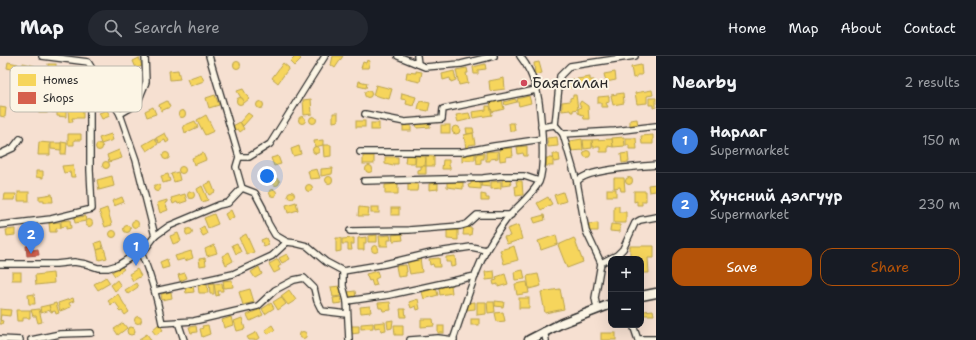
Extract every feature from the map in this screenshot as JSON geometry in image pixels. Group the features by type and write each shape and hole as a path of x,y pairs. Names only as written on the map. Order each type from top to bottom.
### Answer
{"main road":[{"path":"644,295 656,293"},
{"path":"529,340 544,331 597,308 608,305"}],"street":[{"path":"42,56 88,62"},
{"path":"82,56 90,66"},
{"path":"142,92 146,82 145,56"},
{"path":"209,56 239,157 236,167 242,188"},
{"path":"239,157 249,157 270,144 325,56"},
{"path":"398,56 425,67 461,64 494,56"},
{"path":"417,56 418,64"},
{"path":"410,340 438,338 454,340 475,276 486,250 510,215 527,198 539,181 542,163 542,139 536,90 525,62 520,56"},
{"path":"597,308 595,298 600,262 586,231 577,182 563,134 555,125 560,76 570,66 635,56"},
{"path":"365,114 405,122 442,119 443,109 536,90"},
{"path":"0,225 51,219 92,209 90,112"},
{"path":"123,112 120,114 136,160 155,236"},
{"path":"541,127 555,125"},
{"path":"563,134 615,131 656,126"},
{"path":"0,154 13,148 20,139"},
{"path":"360,152 462,152 542,139"},
{"path":"577,182 580,178 598,172 656,165"},
{"path":"364,181 524,176 539,181"},
{"path":"0,264 56,264 74,262 98,268 108,268 118,265 146,248 155,236 169,226 219,205 228,203 242,188"},
{"path":"242,188 254,193 263,208 268,223 275,235 287,242 307,246 326,262 343,271 385,264 431,253 471,247 486,250"},
{"path":"350,231 409,230 460,226 467,224 476,215 510,215"},
{"path":"600,262 617,255 623,249 635,223 640,220 656,217"},
{"path":"155,291 233,274 272,256 287,242"},
{"path":"140,251 146,262 155,291 162,323 194,321 258,306 275,290 294,280 304,278 314,288 317,301 322,311 347,314"},
{"path":"343,271 343,286 347,301 349,340"},
{"path":"347,301 389,295 475,276"},
{"path":"178,322 184,340"},
{"path":"634,328 638,339 656,339"},
{"path":"544,331 546,340"},
{"path":"30,340 60,334 91,333"},
{"path":"0,339 20,340"}],"building: Homes":[{"path":"296,56 301,59 294,66 290,62"},
{"path":"333,56 343,56 335,68 331,65"},
{"path":"139,58 142,66 135,66 133,61"},
{"path":"367,60 370,61 368,68 361,68 363,62 366,63"},
{"path":"237,61 240,62 240,68 237,69 234,68 233,65 234,62"},
{"path":"8,62 18,64 17,66 10,66 10,69 7,68"},
{"path":"539,62 542,73 535,75 534,63"},
{"path":"23,63 35,66 23,66"},
{"path":"283,63 289,68 278,83 272,78"},
{"path":"48,64 56,64 56,66 48,66"},
{"path":"485,64 486,69 478,70 478,74 474,74 473,67"},
{"path":"641,65 642,75 637,75 637,77 633,78 631,67"},
{"path":"467,68 468,73 466,73 468,83 459,85 456,70"},
{"path":"178,70 180,79 170,80 169,71"},
{"path":"416,71 422,72 420,82 406,79 407,72 416,73"},
{"path":"454,71 456,80 451,82 450,78 443,80 442,74"},
{"path":"615,72 616,80 606,82 604,74"},
{"path":"201,74 204,81 190,86 187,79"},
{"path":"590,77 590,80 594,80 595,87 586,88 586,86 578,86 577,79"},
{"path":"504,78 505,89 490,91 489,81"},
{"path":"574,79 575,88 571,88 570,86 566,87 565,80"},
{"path":"359,81 367,83 366,88 358,86"},
{"path":"376,85 392,89 389,99 373,95"},
{"path":"243,89 249,99 244,103 237,91"},
{"path":"368,90 371,91 371,97 368,98 365,97 364,94 365,91"},
{"path":"652,90 653,95 647,96 647,103 637,104 635,93"},
{"path":"402,93 416,97 413,106 406,104 407,100 401,99"},
{"path":"623,93 624,103 613,105 611,95"},
{"path":"215,95 219,105 209,108 206,98"},
{"path":"573,95 576,95 578,109 573,110 573,112 570,110 562,111 562,102 570,101 570,98 573,97"},
{"path":"529,96 531,103 519,106 517,99"},
{"path":"609,96 609,102 606,103 608,107 601,107 601,103 598,103 598,97"},
{"path":"240,97 243,98 243,104 240,105 237,104 236,101 237,98"},
{"path":"649,98 656,98 656,107 653,108 653,105 649,105"},
{"path":"311,99 312,114 304,115 303,100"},
{"path":"515,99 517,102 505,105 504,102"},
{"path":"502,100 504,109 492,112 490,102"},
{"path":"167,101 170,107 161,111 159,105"},
{"path":"260,101 263,102 263,108 260,109 257,108 256,105 257,102"},
{"path":"420,101 430,103 428,111 418,109"},
{"path":"581,101 588,106 589,119 584,119 583,115 578,113 578,109 581,107 579,104"},
{"path":"486,106 490,106 492,115 473,118 472,112 486,110"},
{"path":"0,107 6,108 5,117 0,116"},
{"path":"153,107 156,114 147,117 145,111"},
{"path":"182,110 185,111 185,117 182,118 179,117 178,114 179,111"},
{"path":"57,112 66,112 66,117 57,116"},
{"path":"68,112 83,112 83,118 72,118 73,122 69,122"},
{"path":"108,112 110,116 102,119 99,113"},
{"path":"248,113 252,116 243,126 240,122"},
{"path":"333,113 338,113 338,121 333,122"},
{"path":"469,113 471,119 458,122 456,115"},
{"path":"206,115 214,131 205,135 197,120"},
{"path":"302,116 305,117 305,123 302,124 299,123 298,120 299,117"},
{"path":"313,116 316,117 316,123 313,124 310,123 309,120 310,117"},
{"path":"637,119 638,126 630,127 630,120"},
{"path":"195,121 198,127 185,133 183,126"},
{"path":"356,121 365,121 365,127 356,127"},
{"path":"240,122 244,129 240,132 238,129 233,131 231,127"},
{"path":"430,122 430,127 417,128 416,123"},
{"path":"371,123 379,123 379,130 371,130"},
{"path":"509,123 514,123 515,131 510,131"},
{"path":"403,124 411,124 411,131 403,131"},
{"path":"441,125 450,125 450,133 441,133"},
{"path":"456,126 459,127 459,133 456,134 453,133 452,130 453,127"},
{"path":"466,128 473,128 474,133 467,134"},
{"path":"165,133 169,141 166,143 165,140 159,143 156,138"},
{"path":"473,133 475,144 469,145 466,149 464,135"},
{"path":"68,134 81,134 81,140 74,140 74,145 68,145"},
{"path":"111,134 113,140 101,144 99,138"},
{"path":"653,135 653,144 642,144 641,136"},
{"path":"557,137 558,146 548,147 547,138"},
{"path":"624,137 625,146 613,147 612,138"},
{"path":"155,138 158,144 147,151 143,145"},
{"path":"626,138 636,138 637,149 629,149 629,145 626,145"},
{"path":"582,139 583,150 571,151 570,141"},
{"path":"612,139 613,147 608,146 608,152 600,152 600,147 593,147 592,140"},
{"path":"323,140 323,145 315,147 314,141"},
{"path":"583,140 592,140 592,148 584,149"},
{"path":"39,142 50,143 50,155 38,155"},
{"path":"61,142 67,143 66,154 61,154"},
{"path":"51,143 61,143 61,150 51,149"},
{"path":"99,143 102,144 102,150 99,151 96,150 95,147 96,144"},
{"path":"323,145 331,145 331,156 324,157"},
{"path":"299,146 301,154 293,156 291,149"},
{"path":"316,146 319,147 319,153 316,154 313,153 312,150 313,147"},
{"path":"527,146 527,156 524,156 523,153 518,154 517,147"},
{"path":"512,148 513,156 506,157 506,160 500,161 499,149"},
{"path":"119,150 122,158 109,162 107,155"},
{"path":"587,150 590,151 590,157 587,158 584,157 583,154 584,151"},
{"path":"498,151 498,158 486,161 486,152"},
{"path":"166,152 169,153 169,159 166,160 163,159 162,156 163,153"},
{"path":"203,153 206,160 194,165 192,158"},
{"path":"475,153 475,160 465,160 462,162 462,156"},
{"path":"484,153 484,159 481,159 481,163 477,164 476,154"},
{"path":"628,153 629,162 622,163 621,154"},
{"path":"553,154 559,154 560,161 554,162"},
{"path":"406,155 415,156 415,163 405,163"},
{"path":"278,156 281,164 274,166 271,158"},
{"path":"363,156 374,156 374,164 363,164"},
{"path":"416,156 426,157 425,166 415,166"},
{"path":"426,156 434,157 434,166 426,166"},
{"path":"385,157 398,157 398,164 393,164 393,166 385,164"},
{"path":"546,158 553,158 553,166 546,166"},
{"path":"443,160 449,160 450,169 442,169"},
{"path":"106,161 109,162 109,168 106,169 103,168 102,165 103,162"},
{"path":"73,165 75,177 71,177 70,172 64,173 62,166"},
{"path":"369,165 372,166 372,172 369,173 366,172 365,169 366,166"},
{"path":"182,166 185,167 185,173 182,174 179,173 178,170 179,167"},
{"path":"421,166 426,166 426,174 418,174 418,170 421,169"},
{"path":"333,168 332,174 321,176 321,169"},
{"path":"317,169 320,178 310,179 308,171"},
{"path":"36,171 43,171 43,178 36,177"},
{"path":"178,172 180,180 174,182 171,174"},
{"path":"168,174 170,181 163,183 161,176"},
{"path":"112,176 114,186 99,190 97,180"},
{"path":"329,176 332,177 332,183 329,184 326,183 325,180 326,177"},
{"path":"629,177 632,178 632,184 629,185 626,184 625,181 626,178"},
{"path":"276,178 279,179 279,185 276,186 273,185 272,182 273,179"},
{"path":"614,178 624,178 625,191 621,191 620,187 614,188"},
{"path":"502,179 510,179 511,185 502,186"},
{"path":"489,181 490,187 481,186 481,182"},
{"path":"501,181 501,188 491,189 491,182"},
{"path":"516,181 522,181 523,195 516,196"},
{"path":"211,182 215,192 209,195 204,185"},
{"path":"447,182 463,182 463,189 447,187"},
{"path":"471,182 481,182 481,189 469,188 468,185 471,184"},
{"path":"438,183 438,189 429,190 429,184"},
{"path":"157,184 160,185 160,191 157,192 154,191 153,188 154,185"},
{"path":"309,184 312,185 312,191 309,192 306,191 305,188 306,185"},
{"path":"398,184 398,194 385,194 385,185"},
{"path":"408,184 418,184 417,191 408,191"},
{"path":"656,184 656,191 649,192 648,185"},
{"path":"202,186 208,200 202,202 197,189"},
{"path":"273,189 276,190 276,196 273,197 270,196 269,193 270,190"},
{"path":"607,189 616,189 616,196 607,196"},
{"path":"191,191 194,192 194,198 191,199 188,198 187,195 188,192"},
{"path":"291,191 294,192 294,198 291,199 288,198 287,195 288,192"},
{"path":"634,191 646,191 646,201 642,201 642,205 637,205 637,201 634,202"},
{"path":"18,192 29,192 29,201 18,201"},
{"path":"563,192 566,201 557,204 554,195"},
{"path":"5,194 16,194 15,200 4,200"},
{"path":"52,194 53,202 44,202 44,200 39,200 39,196"},
{"path":"185,194 187,201 173,204 171,198"},
{"path":"481,194 486,195 486,198 489,198 489,201 481,201"},
{"path":"122,197 124,202 114,206 112,201"},
{"path":"548,197 552,204 541,210 537,203"},
{"path":"167,200 165,203 168,210 160,213 157,203"},
{"path":"296,202 298,210 288,213 286,205"},
{"path":"614,206 619,206 619,212 626,212 626,223 614,223"},
{"path":"359,207 369,208 368,216 358,216"},
{"path":"371,207 379,207 379,213 371,213"},
{"path":"107,208 112,225 105,227 99,211"},
{"path":"391,208 399,208 399,215 391,215"},
{"path":"231,210 234,217 228,220 225,214"},
{"path":"214,214 218,224 208,228 204,218"},
{"path":"544,215 545,220 535,223 533,218"},
{"path":"85,216 86,221 75,223 74,218"},
{"path":"89,219 92,220 92,226 89,227 86,226 85,223 86,220"},
{"path":"70,220 71,228 66,229 66,226 61,227 61,221"},
{"path":"135,220 138,221 138,227 135,228 132,227 131,224 132,221"},
{"path":"60,222 61,228 56,229 56,232 50,232 49,223"},
{"path":"598,223 598,231 589,231 588,224"},
{"path":"611,224 620,225 620,232 610,231"},
{"path":"127,225 130,226 130,232 127,233 124,232 123,229 124,226"},
{"path":"518,225 522,239 507,244 504,237 510,236 507,229"},
{"path":"204,226 207,234 203,236 199,229"},
{"path":"464,227 472,228 471,235 463,235"},
{"path":"189,228 192,229 192,235 189,236 186,235 185,232 186,229"},
{"path":"15,229 15,235 7,236 6,230"},
{"path":"113,230 116,231 116,237 113,238 110,237 109,234 110,231"},
{"path":"447,230 458,230 458,240 447,239"},
{"path":"24,232 31,232 31,237 24,238"},
{"path":"178,233 181,241 173,244 170,236"},
{"path":"246,234 254,252 247,255 239,238"},
{"path":"402,234 403,240 393,241 392,235"},
{"path":"377,235 377,242 368,242 368,236"},
{"path":"390,235 391,240 388,240 388,246 380,246 379,236"},
{"path":"556,235 558,244 541,250 538,241"},
{"path":"366,237 364,250 358,250 358,238"},
{"path":"266,238 269,245 264,247 261,240"},
{"path":"336,238 341,238 341,251 336,252"},
{"path":"354,238 354,244 351,244 352,250 348,250 348,244 342,244 342,239"},
{"path":"574,238 583,262 567,268 558,245"},
{"path":"101,241 103,248 97,250 95,243"},
{"path":"237,243 241,252 236,254 232,245"},
{"path":"214,245 217,253 207,256 205,249"},
{"path":"375,245 378,246 378,252 375,253 372,252 371,249 372,246"},
{"path":"514,246 518,260 504,264 500,250"},
{"path":"630,246 654,246 654,258 648,258 649,273 644,273 644,256 630,256"},
{"path":"104,248 107,258 99,260 97,250"},
{"path":"191,251 193,258 185,261 184,259 177,261 175,256"},
{"path":"229,252 233,261 226,265 222,256"},
{"path":"287,254 290,259 282,263 279,258"},
{"path":"455,256 456,266 451,267 450,262 446,262 446,257"},
{"path":"205,258 206,265 200,266 199,259"},
{"path":"420,258 422,272 410,274 407,261"},
{"path":"439,258 440,267 434,267 433,264 430,265 429,259"},
{"path":"167,259 169,267 162,269 160,262"},
{"path":"278,259 281,265 278,267 280,270 274,273 269,264"},
{"path":"406,265 406,276 398,277 396,266"},
{"path":"121,266 124,269 115,276 112,272"},
{"path":"259,267 262,274 255,278 251,272"},
{"path":"137,269 141,276 133,281 129,274"},
{"path":"523,270 525,279 515,280 514,272"},
{"path":"377,271 379,277 375,279 377,285 373,286 371,280 369,281 366,274"},
{"path":"494,271 495,279 486,280 485,272"},
{"path":"12,272 21,272 21,280 12,280"},
{"path":"53,273 54,283 36,285 35,275"},
{"path":"185,273 187,278 180,281 178,275"},
{"path":"505,274 508,284 498,287 498,284 494,285 493,281 497,280 496,277"},
{"path":"538,274 541,286 529,289 527,276"},
{"path":"106,277 110,283 98,290 94,284"},
{"path":"117,280 121,286 115,291 111,285"},
{"path":"232,280 233,287 224,288 223,281"},
{"path":"527,282 529,293 517,295 515,284"},
{"path":"136,283 138,287 128,294 125,290"},
{"path":"214,283 214,294 210,294 209,284"},
{"path":"222,283 223,291 218,291 219,295 216,296 214,284"},
{"path":"207,284 208,293 199,293 198,285"},
{"path":"451,285 452,293 440,295 439,288"},
{"path":"193,286 194,292 186,293 185,288"},
{"path":"340,286 341,296 333,297 331,287"},
{"path":"436,288 438,295 424,299 422,292"},
{"path":"250,289 254,302 243,305 239,292"},
{"path":"560,289 564,309 545,313 541,292"},
{"path":"289,290 296,300 288,305 281,296"},
{"path":"355,291 356,297 349,298 348,292"},
{"path":"171,292 172,298 162,300 161,294"},
{"path":"34,294 35,304 29,304 28,295"},
{"path":"118,294 129,312 125,315 122,311 120,312 118,310 120,309 115,302 111,305 108,301"},
{"path":"281,297 286,304 278,310 273,302"},
{"path":"341,297 342,303 334,304 333,298"},
{"path":"73,298 74,301 69,303 71,307 60,311 58,303"},
{"path":"519,298 529,298 529,308 519,308"},
{"path":"418,299 420,309 417,310 416,306 411,308 409,302"},
{"path":"495,301 504,302 503,307 495,306"},
{"path":"390,302 391,310 383,311 382,308 379,308 378,303"},
{"path":"475,302 475,309 466,310 466,303"},
{"path":"477,302 486,302 486,314 477,315"},
{"path":"487,302 494,302 495,312 488,313"},
{"path":"56,303 59,313 56,314 55,311 51,312 49,305"},
{"path":"271,303 274,308 265,314 262,309"},
{"path":"49,305 50,310 41,313 40,307"},
{"path":"370,306 371,312 361,313 360,307"},
{"path":"0,309 11,310 10,316 1,315 0,320"},
{"path":"39,309 42,322 38,323 36,316 33,316 31,310"},
{"path":"260,309 263,315 250,321 247,315"},
{"path":"400,309 405,309 406,317 401,317"},
{"path":"16,310 30,310 30,318 23,318 23,321 17,321"},
{"path":"653,310 654,315 644,315 644,311"},
{"path":"503,312 505,321 497,322 495,313"},
{"path":"138,316 141,317 141,323 138,324 135,323 134,320 135,317"},
{"path":"231,317 233,325 224,328 222,320"},
{"path":"242,318 245,329 237,331 234,321"},
{"path":"421,319 433,319 434,326 421,327"},
{"path":"471,319 479,319 479,325 471,325"},
{"path":"393,320 392,328 388,329 387,321"},
{"path":"385,322 386,330 381,331 380,327 375,328 374,323"},
{"path":"123,323 127,328 118,335 114,329"},
{"path":"373,323 373,328 361,329 361,324"},
{"path":"159,324 163,330 156,335 152,330"},
{"path":"208,325 210,334 202,337 200,329 203,328 202,326"},
{"path":"272,325 275,330 268,334 265,330"},
{"path":"394,325 403,325 403,335 395,335"},
{"path":"196,326 197,332 191,333 189,327"},
{"path":"350,326 359,326 359,333 351,334"},
{"path":"438,326 444,326 444,333 438,333"},
{"path":"131,327 134,328 134,334 131,335 128,334 127,331 128,328"},
{"path":"303,331 306,332 306,338 303,339 300,338 299,335 300,332"},
{"path":"257,332 260,338 249,340 247,337"},
{"path":"601,333 616,333 616,340 601,340"},
{"path":"147,334 151,340 139,339"}],"building: Shops":[{"path":"31,245 32,250 38,249 39,255 27,256 26,246"}],"place":[{"name":"Баясгалан","path":"524,83"},
{"name":"Хүнсний дэлгүүр","path":"31,254"},
{"name":"Нарлаг","path":"136,266"}]}
